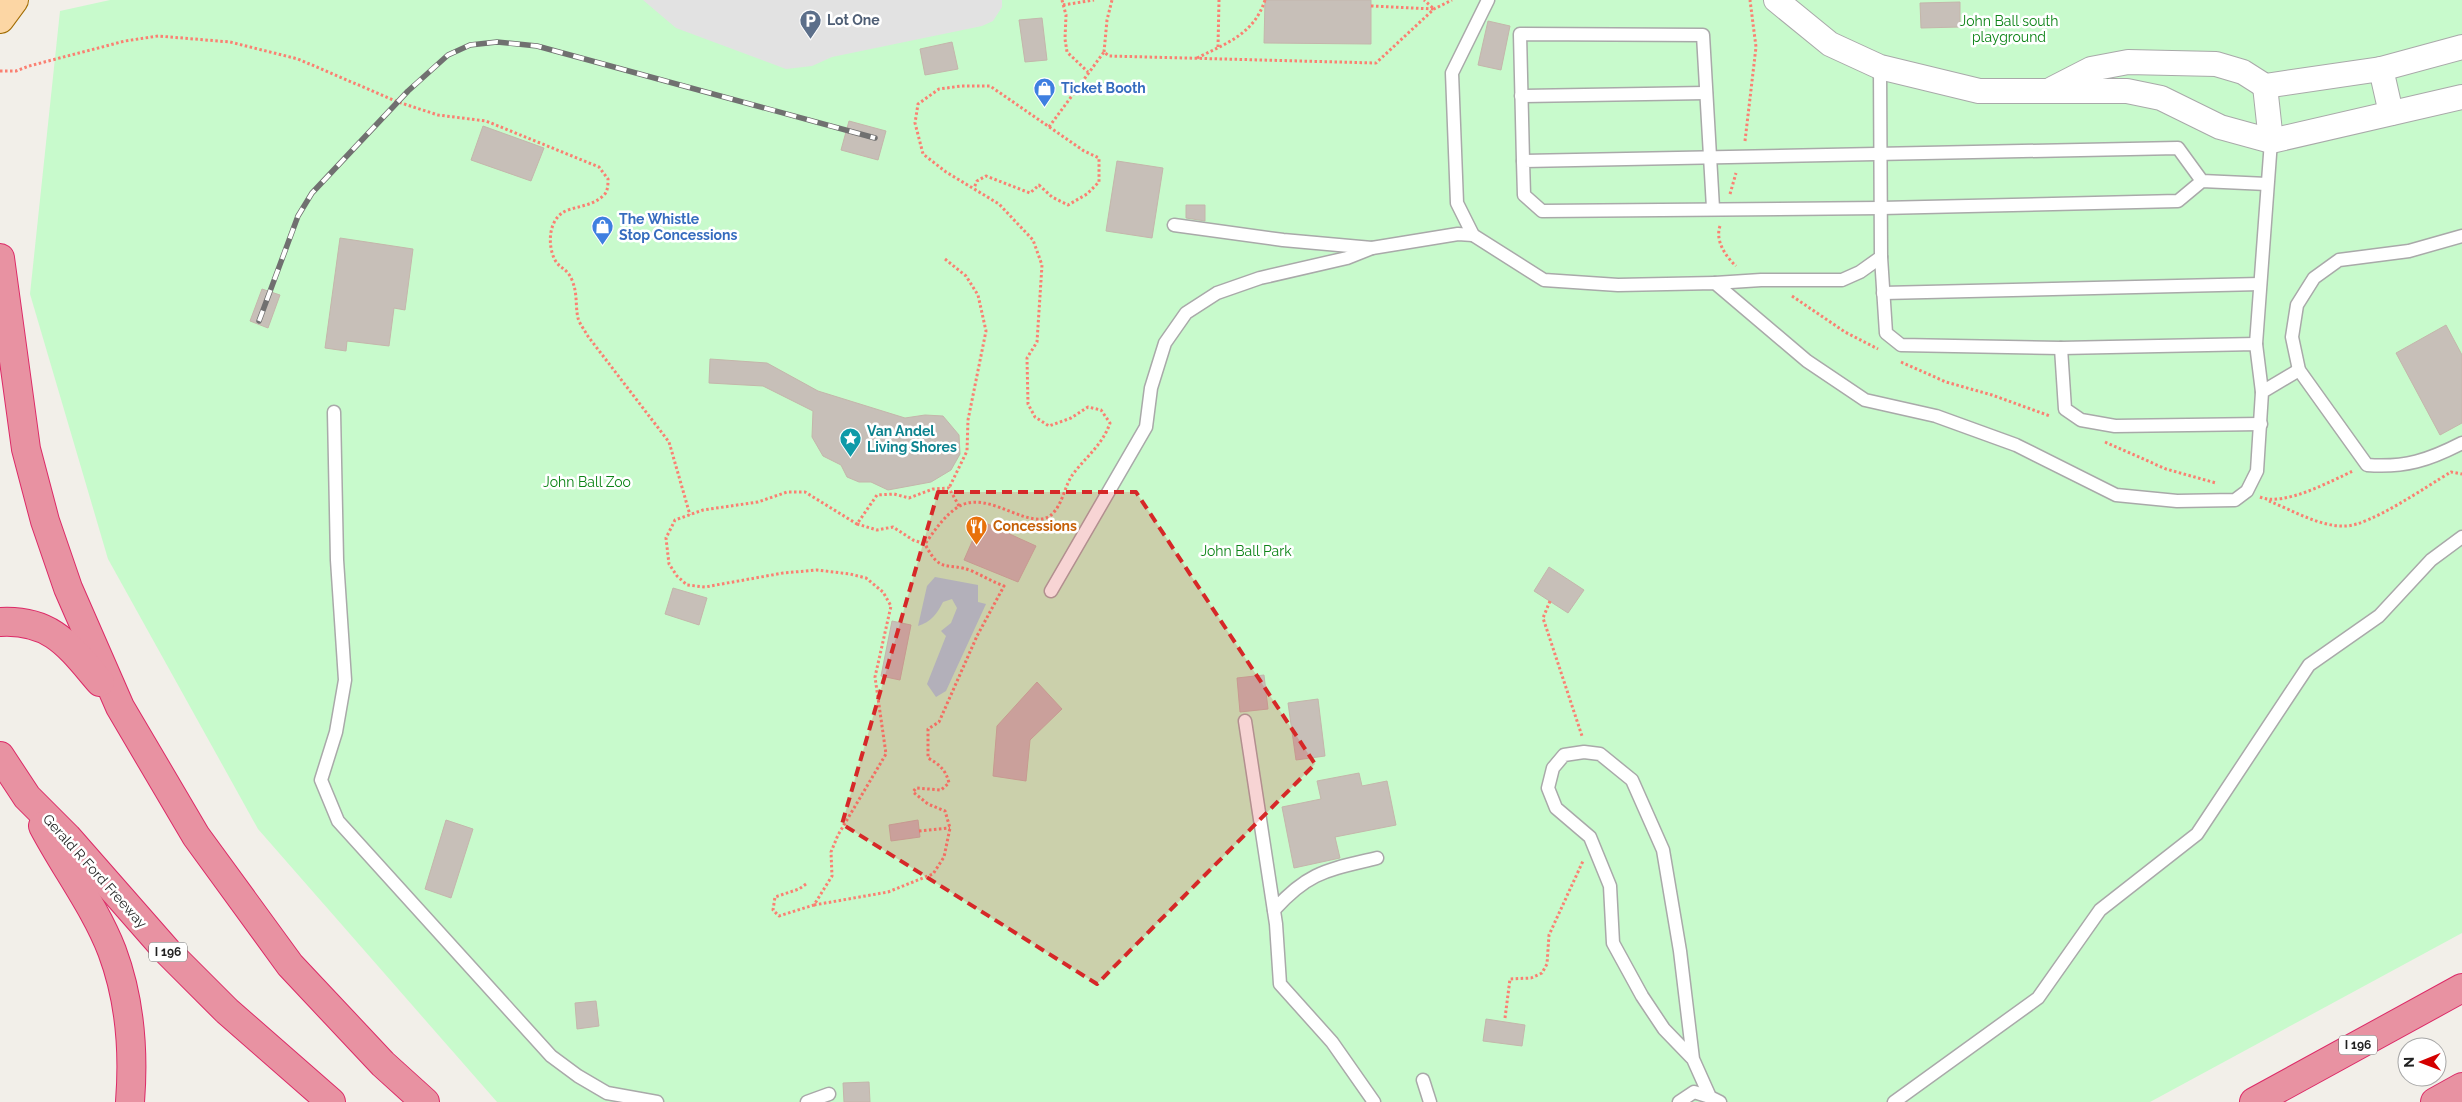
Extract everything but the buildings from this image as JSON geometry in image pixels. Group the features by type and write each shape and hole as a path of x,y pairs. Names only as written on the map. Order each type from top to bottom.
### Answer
{"highway":[{"path":"0,258 26,450 45,521 68,588 120,707 196,836 290,965 383,1064 425,1102"},
{"path":"0,622 30,624 55,633 77,655 120,707"},
{"name":"Gerald R Ford Freeway","path":"0,756 24,792 67,837 167,951 227,1011 331,1102"},
{"path":"24,792 56,852 87,901 112,950 127,1003 133,1062 130,1102"},
{"name":"I 196","path":"2254,1102 2462,988"},
{"path":"2436,1102 2462,1087"}],"main road":[{"path":"0,19 14,0"}],"street":[{"path":"1776,0 1830,44 1880,67 1980,91 2127,91 2161,98 2220,127 2271,141 2462,97"},
{"path":"2050,90 2091,68 2128,62 2216,64 2244,72 2265,86 2381,69 2462,47"},
{"path":"2381,69 2391,113"},
{"path":"2265,86 2271,141"}],"lane":[{"path":"1473,235 1457,203 1452,73 1488,0"},
{"path":"1712,208 1703,36 1520,34 1524,195 1542,211 1881,208 2178,201 2202,181 2267,184"},
{"path":"1880,67 1881,257 1886,333 1901,345 2061,348 2256,344"},
{"path":"1521,96 1706,93"},
{"path":"1715,283 1807,361 1865,400 1936,416 2016,445 2116,495 2177,501 2235,500 2247,491 2257,471 2262,392 2256,344 2271,141"},
{"path":"1523,161 1881,156 2178,148 2202,181"},
{"path":"1174,225 1283,240 1372,248"},
{"path":"1051,591 1146,427 1151,388 1165,344 1186,314 1217,292 1260,278 1348,258 1372,248 1458,234 1473,235 1544,280 1618,285 1760,280 1842,280 1860,272 1881,257"},
{"path":"2462,236 2409,251 2339,260 2314,278 2297,305 2292,338 2300,370 2366,465 2390,467 2433,458 2462,443"},
{"path":"1883,293 2260,284"},
{"path":"2061,348 2065,409 2081,420 2116,426 2261,424"},
{"path":"2262,392 2300,370"},
{"path":"334,412 337,560 346,680 336,732 321,780 338,821 551,1056 578,1076 607,1092 657,1102"},
{"path":"1894,1102 2038,998 2100,910 2197,834 2309,665 2379,616 2431,560 2462,537"},
{"path":"1245,721 1274,910 1280,984 1332,1042 1374,1102"},
{"path":"1693,1059 1680,951 1663,850 1632,780 1600,754 1584,752 1564,755 1553,768 1548,788 1556,808 1590,837 1594,846 1610,886 1612,943 1642,996 1664,1029 1693,1059 1715,1099"},
{"path":"1274,910 1292,890 1320,872 1377,858"},
{"path":"1424,1080 1430,1102"},
{"path":"1679,1102 1694,1092 1715,1099"},
{"path":"807,1102 829,1094"}],"path":[{"path":"1062,0 1066,15 1065,39 1067,52 1088,73"},
{"path":"1063,5 1094,0"},
{"path":"1049,126 1104,52 1107,20 1112,0"},
{"path":"1218,47 1219,0"},
{"path":"1197,58 1236,39 1260,16 1265,0"},
{"path":"1424,0 1434,9"},
{"path":"1104,52 1109,56 1376,63 1434,9 1452,0"},
{"path":"1371,6 1434,9"},
{"path":"0,71 24,70 29,66 125,41 158,36 230,42 298,59 398,102 438,115 486,121 599,167 608,178 604,196 582,207 566,211 554,223 550,234 552,248 556,262 567,270 572,281 578,299 578,318 587,335 669,442 690,514"},
{"path":"925,544 940,523 959,506 978,502 1000,506 1034,520 1045,518 1054,512 1072,476 1106,436 1110,423 1101,410 1088,407 1071,418 1049,426 1036,417 1028,404 1027,358 1037,342 1042,265 1033,240 998,204 974,188 923,154 915,123 918,104 939,89 961,86 990,86 1084,151 1099,158 1099,182 1087,194 1068,205 1052,197 1039,185 1030,193 986,176 978,181 974,188"},
{"path":"945,259 966,276 978,295 986,331 968,420 967,451 949,488"},
{"path":"2268,500 2320,522 2346,526 2371,518 2451,472 2462,474"},
{"path":"857,524 876,495 894,494 909,498 933,489 949,488"},
{"path":"949,488 959,506"},
{"path":"806,884 799,889 775,896 773,910 779,916 814,905 888,892 933,874 944,857 950,828 945,811 928,804 913,792 916,788 921,787 941,790 949,783 947,775 940,764 928,758 928,729 939,722 977,636 1004,586 970,570 947,567 934,560 925,544 913,540 893,527 877,530 857,524 805,492 787,492 758,502 703,510 690,514 675,520 666,538 669,564 677,576 687,585 705,587 783,573 817,570 866,578 883,592 891,606 875,676 886,754 838,835 831,852 832,876 814,905"},
{"path":"1550,601 1543,618 1583,740 1584,752"},
{"path":"919,831 950,828"},
{"path":"1505,1018 1510,980 1523,980 1542,973 1547,964 1549,935 1583,860 1594,846"}],"highlighted area":[{"path":"938,492 1136,492 1315,764 1097,984 842,824"}],"green space":[{"name":"John Ball Park","path":"110,0 2462,0 2462,933 2150,1102 497,1102 258,829 108,559 30,294 60,11"}],"shaded area":[{"name":"Lot One","path":"643,0 1002,0 1002,7 993,21 982,26 832,57 812,66 786,69 676,28"}],"water":[{"path":"935,577 978,585 978,602 986,604 946,691 936,697 927,684 946,636 941,631 951,623 957,608 952,599 943,602 933,617 918,626 927,586"}],"railway":[{"path":"259,321 298,216 312,193 408,91 448,55 470,45 497,42 537,46 875,138"}],"place":[{"name":"Lot One","path":"811,39"},
{"name":"Ticket Booth","path":"1045,107"},
{"name":"The Whistle Stop Concessions","path":"603,246"},
{"name":"Van Andel Living Shores","path":"851,458"},
{"name":"Concessions","path":"977,545"}],"park label":[{"name":"John Ball south playground","path":"2009,30"},
{"name":"John Ball Zoo","path":"587,482"}]}
